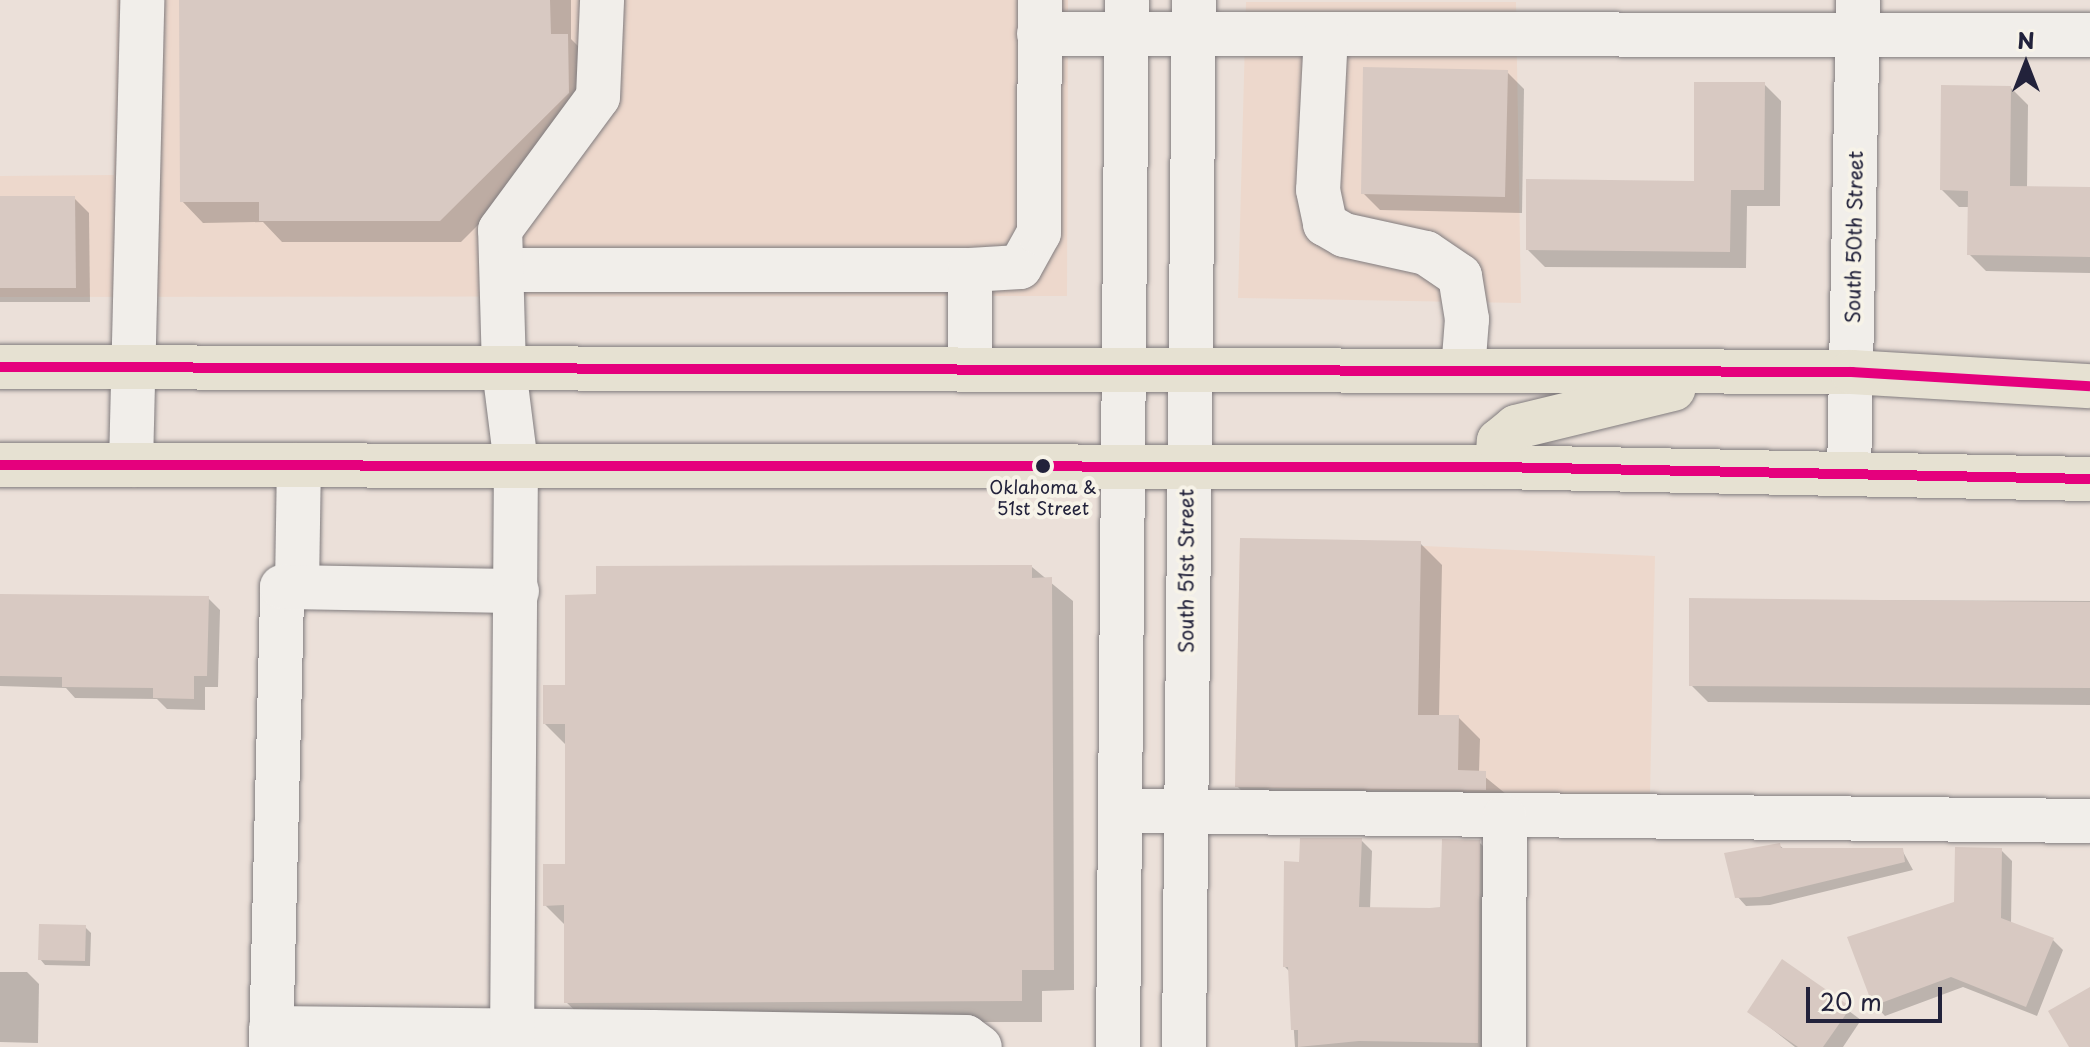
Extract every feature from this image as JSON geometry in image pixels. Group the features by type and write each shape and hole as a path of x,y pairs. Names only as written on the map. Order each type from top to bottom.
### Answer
{"main road":[{"path":"0,367 1852,372 2090,386"},
{"path":"1497,467 1499,441 1516,427 1745,373"},
{"path":"0,465 1497,467 2090,479"}],"street":[{"path":"131,465 142,0"},
{"path":"512,1039 516,464 504,369 500,230 509,213 598,97 602,0"},
{"path":"502,270 970,270 1020,267 1039,233 1040,17 1194,17 1326,34 1534,18 1858,18 2090,35"},
{"path":"1118,1047 1127,17"},
{"name":"South 51st Street","path":"1184,1047 1187,466 1194,17"},
{"name":"South 50th Street","path":"1849,474 1858,18"},
{"path":"1326,34 1318,190 1325,224 1344,235 1426,253 1460,276 1467,319 1463,371"},
{"path":"970,270 970,370"},
{"path":"297,587 299,465"},
{"path":"517,591 282,587 271,1038 765,1041 966,1037 980,1047"},
{"path":"1122,811 2090,821"},
{"path":"1504,1047 1505,817"}],"shaded area":[{"path":"117,0 1068,0 1067,296 0,297 0,176 114,175"},
{"path":"1246,2 1516,2 1521,303 1238,298"},
{"path":"1240,538 1655,556 1650,797 1235,787"}],"building":[{"path":"179,0 550,0 551,34 568,34 569,93 440,221 259,221 259,202 180,202"},
{"path":"1363,67 1508,70 1505,197 1361,194"},
{"path":"1694,82 1765,82 1764,190 1731,190 1730,252 1526,250 1526,179 1694,181"},
{"path":"1941,85 2011,86 2010,186 2090,187 2090,257 1967,255 1968,191 1940,190"},
{"path":"0,196 75,196 76,288 0,288"},
{"path":"1240,538 1421,541 1418,715 1459,715 1458,770 1486,771 1486,790 1235,787"},
{"path":"1032,565 1032,578 1052,577 1054,970 1022,970 1022,1001 564,1003 564,905 543,906 543,864 565,864 565,724 543,724 543,685 565,685 565,595 596,594 596,566"},
{"path":"0,594 209,596 207,676 194,676 194,699 153,698 153,688 62,687 62,677 0,676"},
{"path":"1689,598 2090,602 2090,688 1689,686"},
{"path":"1300,838 1362,838 1359,907 1430,908 1440,907 1442,839 1480,840 1478,1043 1359,1041 1298,1047 1298,1030 1291,1030 1288,967 1283,967 1284,861 1299,862"},
{"path":"1780,843 1781,848 1903,848 1905,862 1760,897 1735,898 1724,853"},
{"path":"1955,847 2002,848 2001,918 2054,938 2026,1007 1951,977 1873,1006 1847,937 1954,902"},
{"path":"39,924 86,925 85,961 38,960"},
{"path":"1782,959 1851,1007 1823,1047 1798,1047 1747,1012"},
{"path":"2090,987 2090,1047 2069,1047 2048,1011"}],"transit line":[{"path":"0,367 1852,372 2090,386"},
{"path":"0,465 1497,467 2090,479"}],"place":[{"name":"Oklahoma & 51st Street","path":"1043,466"}]}
